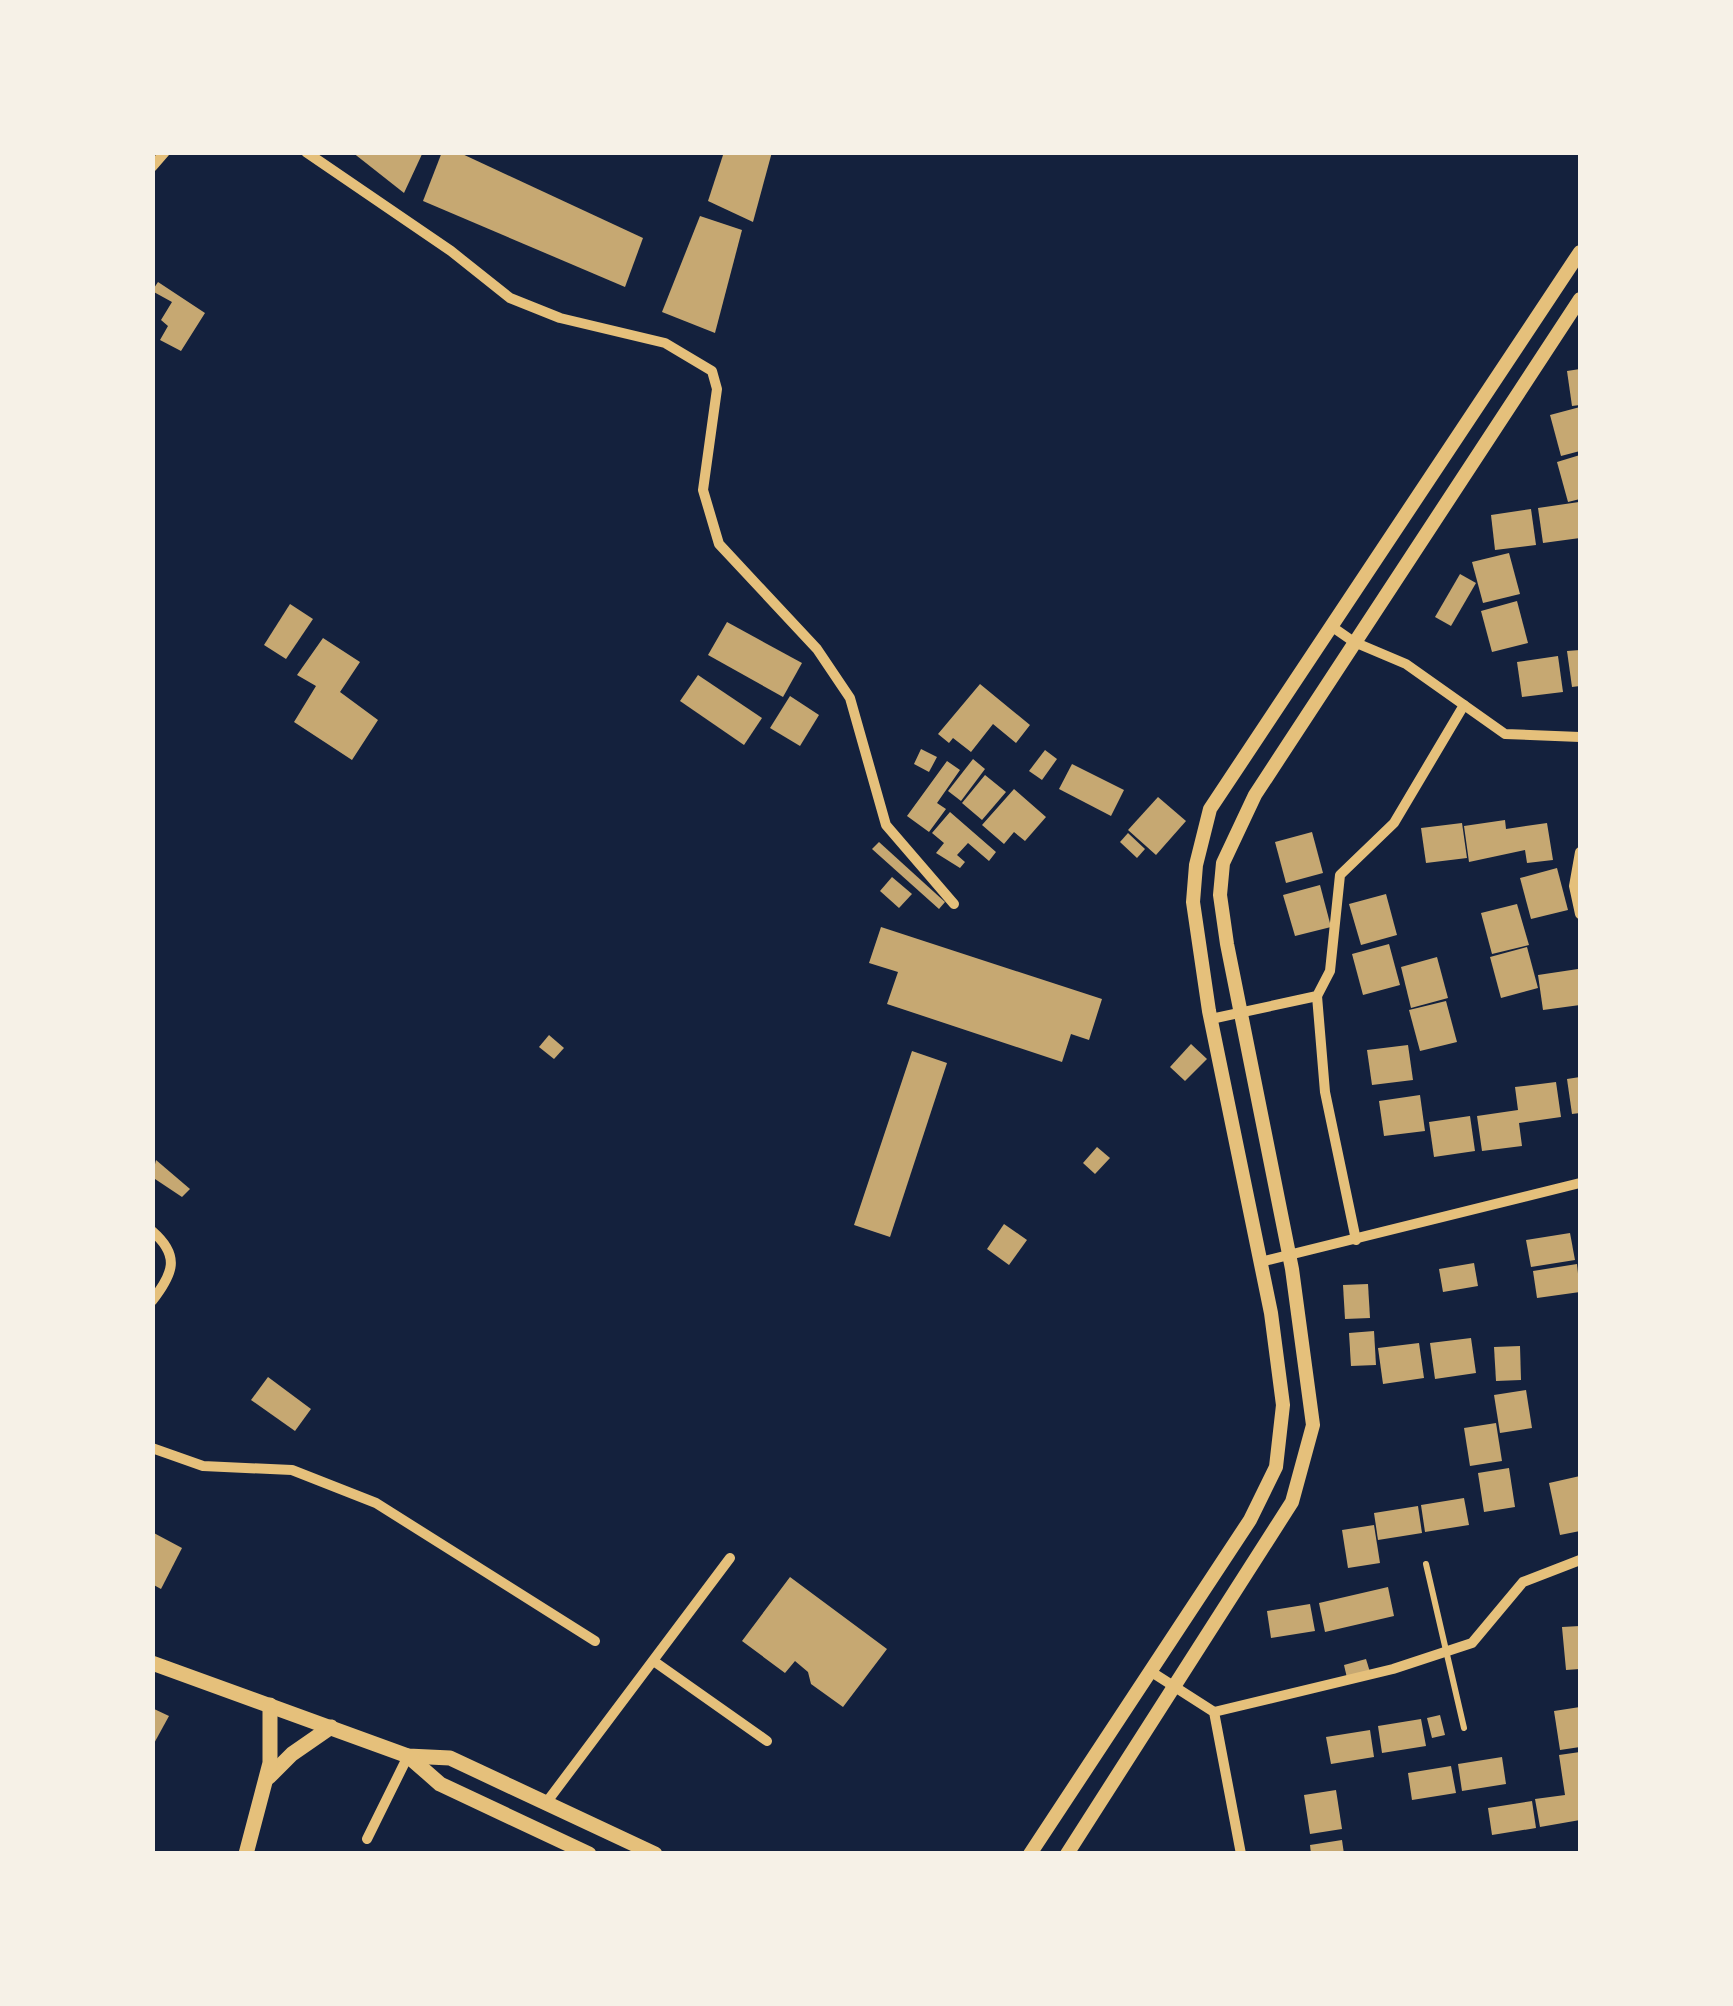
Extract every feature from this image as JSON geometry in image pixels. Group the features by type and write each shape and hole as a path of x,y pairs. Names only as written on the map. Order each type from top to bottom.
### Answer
{"main road":[{"path":"152,1662 408,1756 450,1758 655,1854"},
{"path":"246,1854 266,1780 270,1705"},
{"path":"266,1780 292,1754 330,1727"},
{"path":"408,1756 440,1784 589,1854"}],"street":[{"path":"152,167 165,152"},
{"path":"306,152 451,251 510,298 560,318 665,344 712,371 717,389 703,490 720,544 817,650 850,698 886,825 954,904"},
{"path":"1030,1854 1250,1520 1276,1467 1283,1405 1260,1262 1210,1019 1193,902 1196,865 1210,809 1580,252"},
{"path":"1067,1854 1292,1502 1306,1462 1312,1409 1290,1257 1220,896 1223,864 1254,795 1580,299"},
{"path":"1331,626 1354,642 1406,664 1505,734 1580,737"},
{"path":"1356,1240 1325,1092 1317,996 1330,970 1340,875 1394,822 1464,705"},
{"path":"1580,852 1574,886 1580,914"},
{"path":"1210,1019 1317,996"},
{"path":"1260,1262 1580,1183"},
{"path":"152,1232 170,1249 173,1264 170,1278 152,1301"},
{"path":"152,1448 203,1466 292,1470 376,1503 595,1640"},
{"path":"546,1803 730,1558"},
{"path":"1150,1671 1214,1712 1472,1643 1523,1582 1575,1561 1580,1570"},
{"path":"655,1662 767,1741"},
{"path":"1214,1712 1240,1854"},
{"path":"366,1839 408,1756"}],"lane":[{"path":"1426,1564 1464,1728"}],"building":[{"path":"352,152 423,152 404,193"},
{"path":"442,152 458,152 643,238 625,287 423,201"},
{"path":"724,152 772,152 753,222 708,201"},
{"path":"700,216 742,230 715,333 662,312"},
{"path":"158,282 205,313 181,351 160,340 168,326 161,320 172,302 152,291"},
{"path":"1580,369 1580,405 1572,406 1567,371"},
{"path":"1580,407 1580,451 1561,456 1550,415"},
{"path":"1580,455 1580,499 1568,502 1557,462"},
{"path":"1579,502 1580,538 1543,543 1538,508"},
{"path":"1531,509 1536,545 1495,550 1491,515"},
{"path":"1509,553 1520,594 1483,603 1472,562"},
{"path":"1460,574 1476,583 1451,626 1435,617"},
{"path":"1517,601 1528,643 1492,652 1481,611"},
{"path":"290,604 313,619 286,659 264,645"},
{"path":"727,622 802,663 783,697 708,655"},
{"path":"323,638 360,662 340,692 378,720 352,760 294,722 316,686 297,675"},
{"path":"1580,650 1580,686 1572,687 1567,651"},
{"path":"1558,656 1563,692 1522,697 1517,662"},
{"path":"698,675 762,718 744,745 680,701"},
{"path":"980,684 1030,725 1016,743 993,724 971,752 953,738 949,743 938,734"},
{"path":"790,696 819,715 800,746 770,728"},
{"path":"921,749 937,757 929,772 914,764"},
{"path":"1045,750 1057,759 1042,780 1029,771"},
{"path":"973,759 985,769 961,801 948,791"},
{"path":"947,761 960,770 937,803 946,809 929,832 907,816"},
{"path":"1072,764 1124,790 1111,816 1059,789"},
{"path":"985,775 1006,792 982,820 962,803"},
{"path":"1014,789 1046,817 1025,841 1014,832 1004,844 982,825"},
{"path":"1158,797 1186,821 1156,855 1128,830"},
{"path":"950,812 996,852 989,861 968,843 957,855 965,862 960,868 936,853 944,843 932,833"},
{"path":"1505,820 1506,829 1547,823 1553,860 1527,863 1525,850 1469,862 1464,826"},
{"path":"1462,823 1467,858 1426,863 1421,828"},
{"path":"1312,832 1323,873 1286,883 1275,842"},
{"path":"1128,833 1145,849 1137,858 1120,842"},
{"path":"879,842 945,902 939,909 872,849"},
{"path":"1557,868 1568,910 1531,919 1520,878"},
{"path":"892,877 912,894 899,908 880,891"},
{"path":"1320,885 1331,927 1295,936 1283,895"},
{"path":"1386,894 1397,935 1361,945 1349,904"},
{"path":"1517,904 1529,945 1492,954 1481,913"},
{"path":"881,927 1102,999 1089,1040 1071,1034 1062,1062 887,1004 898,972 869,963"},
{"path":"1389,944 1400,985 1363,995 1352,954"},
{"path":"1527,947 1538,988 1501,998 1490,957"},
{"path":"1437,957 1448,998 1411,1008 1401,967"},
{"path":"1578,969 1580,1005 1543,1010 1538,975"},
{"path":"1446,1001 1457,1042 1420,1051 1409,1010"},
{"path":"549,1035 564,1048 554,1059 539,1047"},
{"path":"1191,1044 1207,1059 1185,1081 1170,1067"},
{"path":"1408,1045 1413,1080 1372,1085 1367,1050"},
{"path":"912,1051 947,1063 890,1237 854,1225"},
{"path":"1580,1077 1580,1113 1572,1114 1567,1079"},
{"path":"1556,1082 1561,1117 1519,1123 1522,1146 1482,1151 1477,1116 1518,1110 1515,1087"},
{"path":"1420,1095 1425,1131 1384,1136 1379,1101"},
{"path":"1470,1116 1475,1151 1434,1157 1429,1122"},
{"path":"1097,1147 1110,1158 1095,1174 1083,1163"},
{"path":"156,1160 190,1189 182,1197 152,1177"},
{"path":"1004,1224 1027,1240 1009,1265 987,1249"},
{"path":"1570,1233 1575,1260 1531,1267 1526,1240"},
{"path":"1474,1263 1478,1286 1443,1292 1439,1269"},
{"path":"1577,1264 1580,1292 1537,1298 1533,1271"},
{"path":"1368,1284 1370,1318 1345,1319 1343,1285"},
{"path":"1374,1331 1376,1365 1351,1366 1349,1333"},
{"path":"1471,1338 1476,1373 1435,1379 1430,1343"},
{"path":"1419,1343 1424,1378 1383,1384 1378,1348"},
{"path":"1520,1346 1521,1380 1496,1381 1494,1347"},
{"path":"268,1377 311,1409 295,1431 251,1400"},
{"path":"1526,1390 1532,1428 1500,1433 1494,1395"},
{"path":"1496,1423 1502,1461 1470,1466 1464,1428"},
{"path":"1509,1468 1515,1507 1484,1512 1478,1473"},
{"path":"1580,1476 1580,1531 1560,1535 1549,1483"},
{"path":"1464,1498 1469,1525 1425,1532 1421,1505"},
{"path":"1418,1506 1422,1533 1378,1540 1374,1513"},
{"path":"1374,1525 1380,1563 1348,1568 1342,1530"},
{"path":"152,1532 182,1548 161,1589 152,1584"},
{"path":"790,1577 887,1649 843,1707 811,1684 808,1672 795,1661 785,1673 742,1641"},
{"path":"1388,1587 1394,1616 1325,1632 1319,1603"},
{"path":"1310,1604 1315,1631 1271,1638 1267,1611"},
{"path":"1580,1626 1580,1669 1566,1670 1562,1627"},
{"path":"1366,1659 1370,1672 1347,1678 1344,1665"},
{"path":"1580,1707 1580,1747 1560,1750 1554,1711"},
{"path":"152,1708 169,1716 152,1747"},
{"path":"1440,1715 1445,1735 1432,1738 1427,1718"},
{"path":"1421,1719 1426,1746 1382,1753 1378,1726"},
{"path":"1370,1730 1374,1757 1331,1764 1326,1737"},
{"path":"1580,1752 1580,1820 1540,1827 1535,1799 1565,1795 1559,1755"},
{"path":"1502,1757 1506,1784 1462,1791 1458,1764"},
{"path":"1451,1766 1456,1793 1412,1800 1408,1773"},
{"path":"1336,1790 1342,1829 1310,1834 1304,1795"},
{"path":"1532,1801 1536,1828 1492,1835 1488,1808"},
{"path":"1342,1840 1344,1854 1311,1854 1310,1845"}]}
